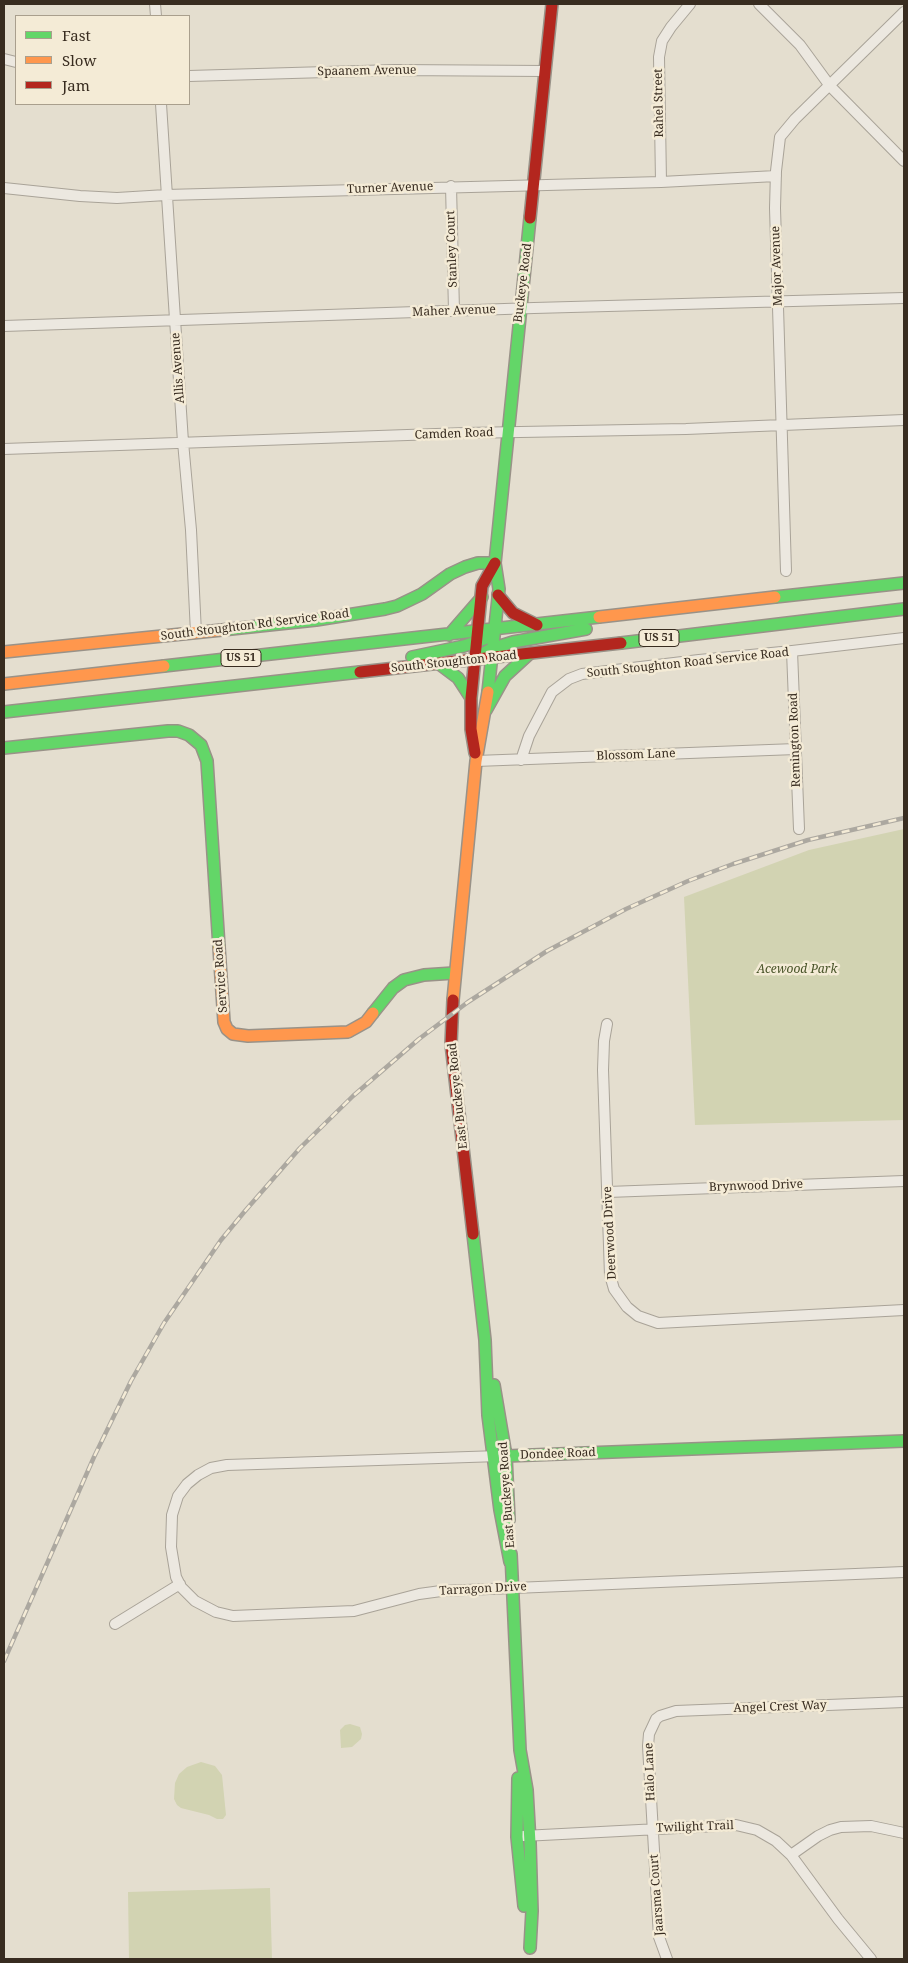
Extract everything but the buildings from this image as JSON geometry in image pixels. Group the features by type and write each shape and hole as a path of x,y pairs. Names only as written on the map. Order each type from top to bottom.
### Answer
{"main road":[{"name":"Buckeye Road","path":"494,630 498,595 495,563 510,433 520,308 552,4"},
{"name":"South Stoughton Rd Service Road","path":"4,652 316,620 385,609 397,606 422,594 450,574 465,567 478,563 495,563"},
{"name":"Buckeye Road","path":"477,637 482,586 495,563"},
{"name":"US 51","path":"4,684 449,635 477,637 494,630 904,583"},
{"path":"498,595 513,613 537,625"},
{"path":"449,635 482,596"},
{"path":"475,659 537,636 621,624 710,605"},
{"name":"South Stoughton Road","path":"492,653 529,654 904,609"},
{"name":"East Buckeye Road","path":"494,630 486,710 476,761 454,973 451,1044 484,1340 488,1415 500,1510 510,1562"},
{"path":"232,688 258,678 420,656 464,646 477,637"},
{"name":"East Buckeye Road","path":"476,761 471,729 471,698 477,637"},
{"path":"486,710 505,676 529,654"},
{"name":"South Stoughton Road","path":"4,712 232,688 475,659"},
{"path":"438,663 458,678 471,698"},
{"name":"Service Road","path":"4,748 178,731 190,735 200,745 207,760 223,1011 224,1022 230,1032 248,1036 348,1032 366,1022 398,984 409,978 424,975 454,973"},
{"name":"East Buckeye Road","path":"484,1340 506,1456 520,1750 517,1836 530,1954"},
{"name":"Dondee Road","path":"506,1456 904,1441"},
{"name":"East Buckeye Road","path":"520,1750 530,1836 532,1911 530,1954"}],"street":[{"name":"Rahel Street","path":"661,182 658,57 662,41 690,4"},
{"path":"759,4 800,46 830,86 904,161"},
{"name":"Major Avenue","path":"786,571 777,300 776,176 780,137 783,131 904,12"},
{"name":"Spaanem Avenue","path":"190,76 395,70 545,71"},
{"name":"Allis Avenue","path":"161,105 183,442 192,530 196,633"},
{"name":"Turner Avenue","path":"4,188 117,198 451,186 661,182 776,176"},
{"name":"Stanley Court","path":"451,186 454,311"},
{"name":"Maher Avenue","path":"4,326 777,300 904,298"},
{"name":"Camden Road","path":"4,449 183,442 686,429 904,420"},
{"name":"South Stoughton Road Service Road","path":"521,760 529,736 545,703 557,687 569,679 582,674 904,638"},
{"name":"Remington Road","path":"792,652 798,829"},
{"name":"Blossom Lane","path":"476,761 796,749"},
{"name":"Deerwood Drive","path":"608,1024 604,1041 603,1070 610,1275 622,1302 632,1312 658,1323 904,1310"},
{"name":"Brynwood Drive","path":"608,1192 904,1181"},
{"name":"Dondee Road","path":"187,1484 210,1468 227,1465 506,1456"},
{"name":"Tarragon Drive","path":"187,1484 178,1496 172,1515 172,1555 176,1576 180,1584 191,1596 205,1607 233,1616 354,1611 419,1594 511,1587 904,1572"},
{"path":"115,1624 180,1584"},
{"name":"Angel Crest Way","path":"658,1718 676,1711 904,1702"},
{"name":"Halo Lane","path":"652,1829 648,1734 652,1724 658,1718"},
{"name":"Twilight Trail","path":"517,1836 736,1825 750,1828 767,1835 791,1855 838,1919 872,1959"},
{"path":"791,1855 818,1836 841,1827 872,1826 904,1832"},
{"name":"Jaarsma Court","path":"652,1829 659,1937 667,1959"}],"green space":[{"name":"Acewood Park","path":"904,829 904,1120 695,1125 684,897 809,850"},
{"path":"350,1724 360,1727 361,1739 352,1747 341,1748 340,1730 345,1725"},
{"path":"201,1762 215,1766 222,1775 226,1815 223,1819 217,1819 181,1808 174,1799 175,1783 179,1774 187,1767"},
{"path":"270,1888 272,1959 129,1959 128,1892"}],"railway":[{"path":"4,1661 94,1457 131,1381 164,1323 221,1240 245,1211 300,1148 353,1096 419,1039 468,1002 547,951 626,909 688,881 733,864 808,840 904,818"}],"traffic: fast":[{"path":"488,692 499,589 495,563 530,218"},
{"path":"222,630 316,620 385,609 397,606 422,594 450,574 465,567 478,563 495,563"},
{"path":"775,597 904,583"},
{"path":"449,635 482,597"},
{"path":"621,643 904,609"},
{"path":"164,666 599,617"},
{"path":"480,655 491,649 513,642 586,629"},
{"path":"412,657 464,646 484,639 492,633"},
{"path":"486,710 505,676 529,654"},
{"path":"438,663 458,678 471,698"},
{"path":"4,712 360,672"},
{"path":"4,748 168,731 178,731 189,735 201,745 207,761 219,947"},
{"path":"373,1013 393,988 404,980 424,975 454,973"},
{"path":"473,1234 485,1340 488,1415 500,1510 510,1562"},
{"path":"494,1385 506,1456 509,1520"},
{"path":"506,1456 904,1441"},
{"path":"511,1554 520,1750 527,1790 530,1843 532,1911 530,1948"},
{"path":"518,1778 517,1837 524,1906"}],"traffic: slow":[{"path":"599,617 775,597"},
{"path":"4,652 222,630"},
{"path":"4,684 164,666"},
{"path":"453,1000 476,761 488,692"},
{"path":"219,947 224,1022 227,1029 233,1034 248,1036 348,1032 366,1022 373,1013"}],"traffic: jam":[{"path":"530,218 552,4"},
{"path":"475,753 471,729 471,698 482,586 495,563"},
{"path":"498,595 513,613 537,625"},
{"path":"360,672 621,643"},
{"path":"453,1000 451,1044 473,1234"}]}
